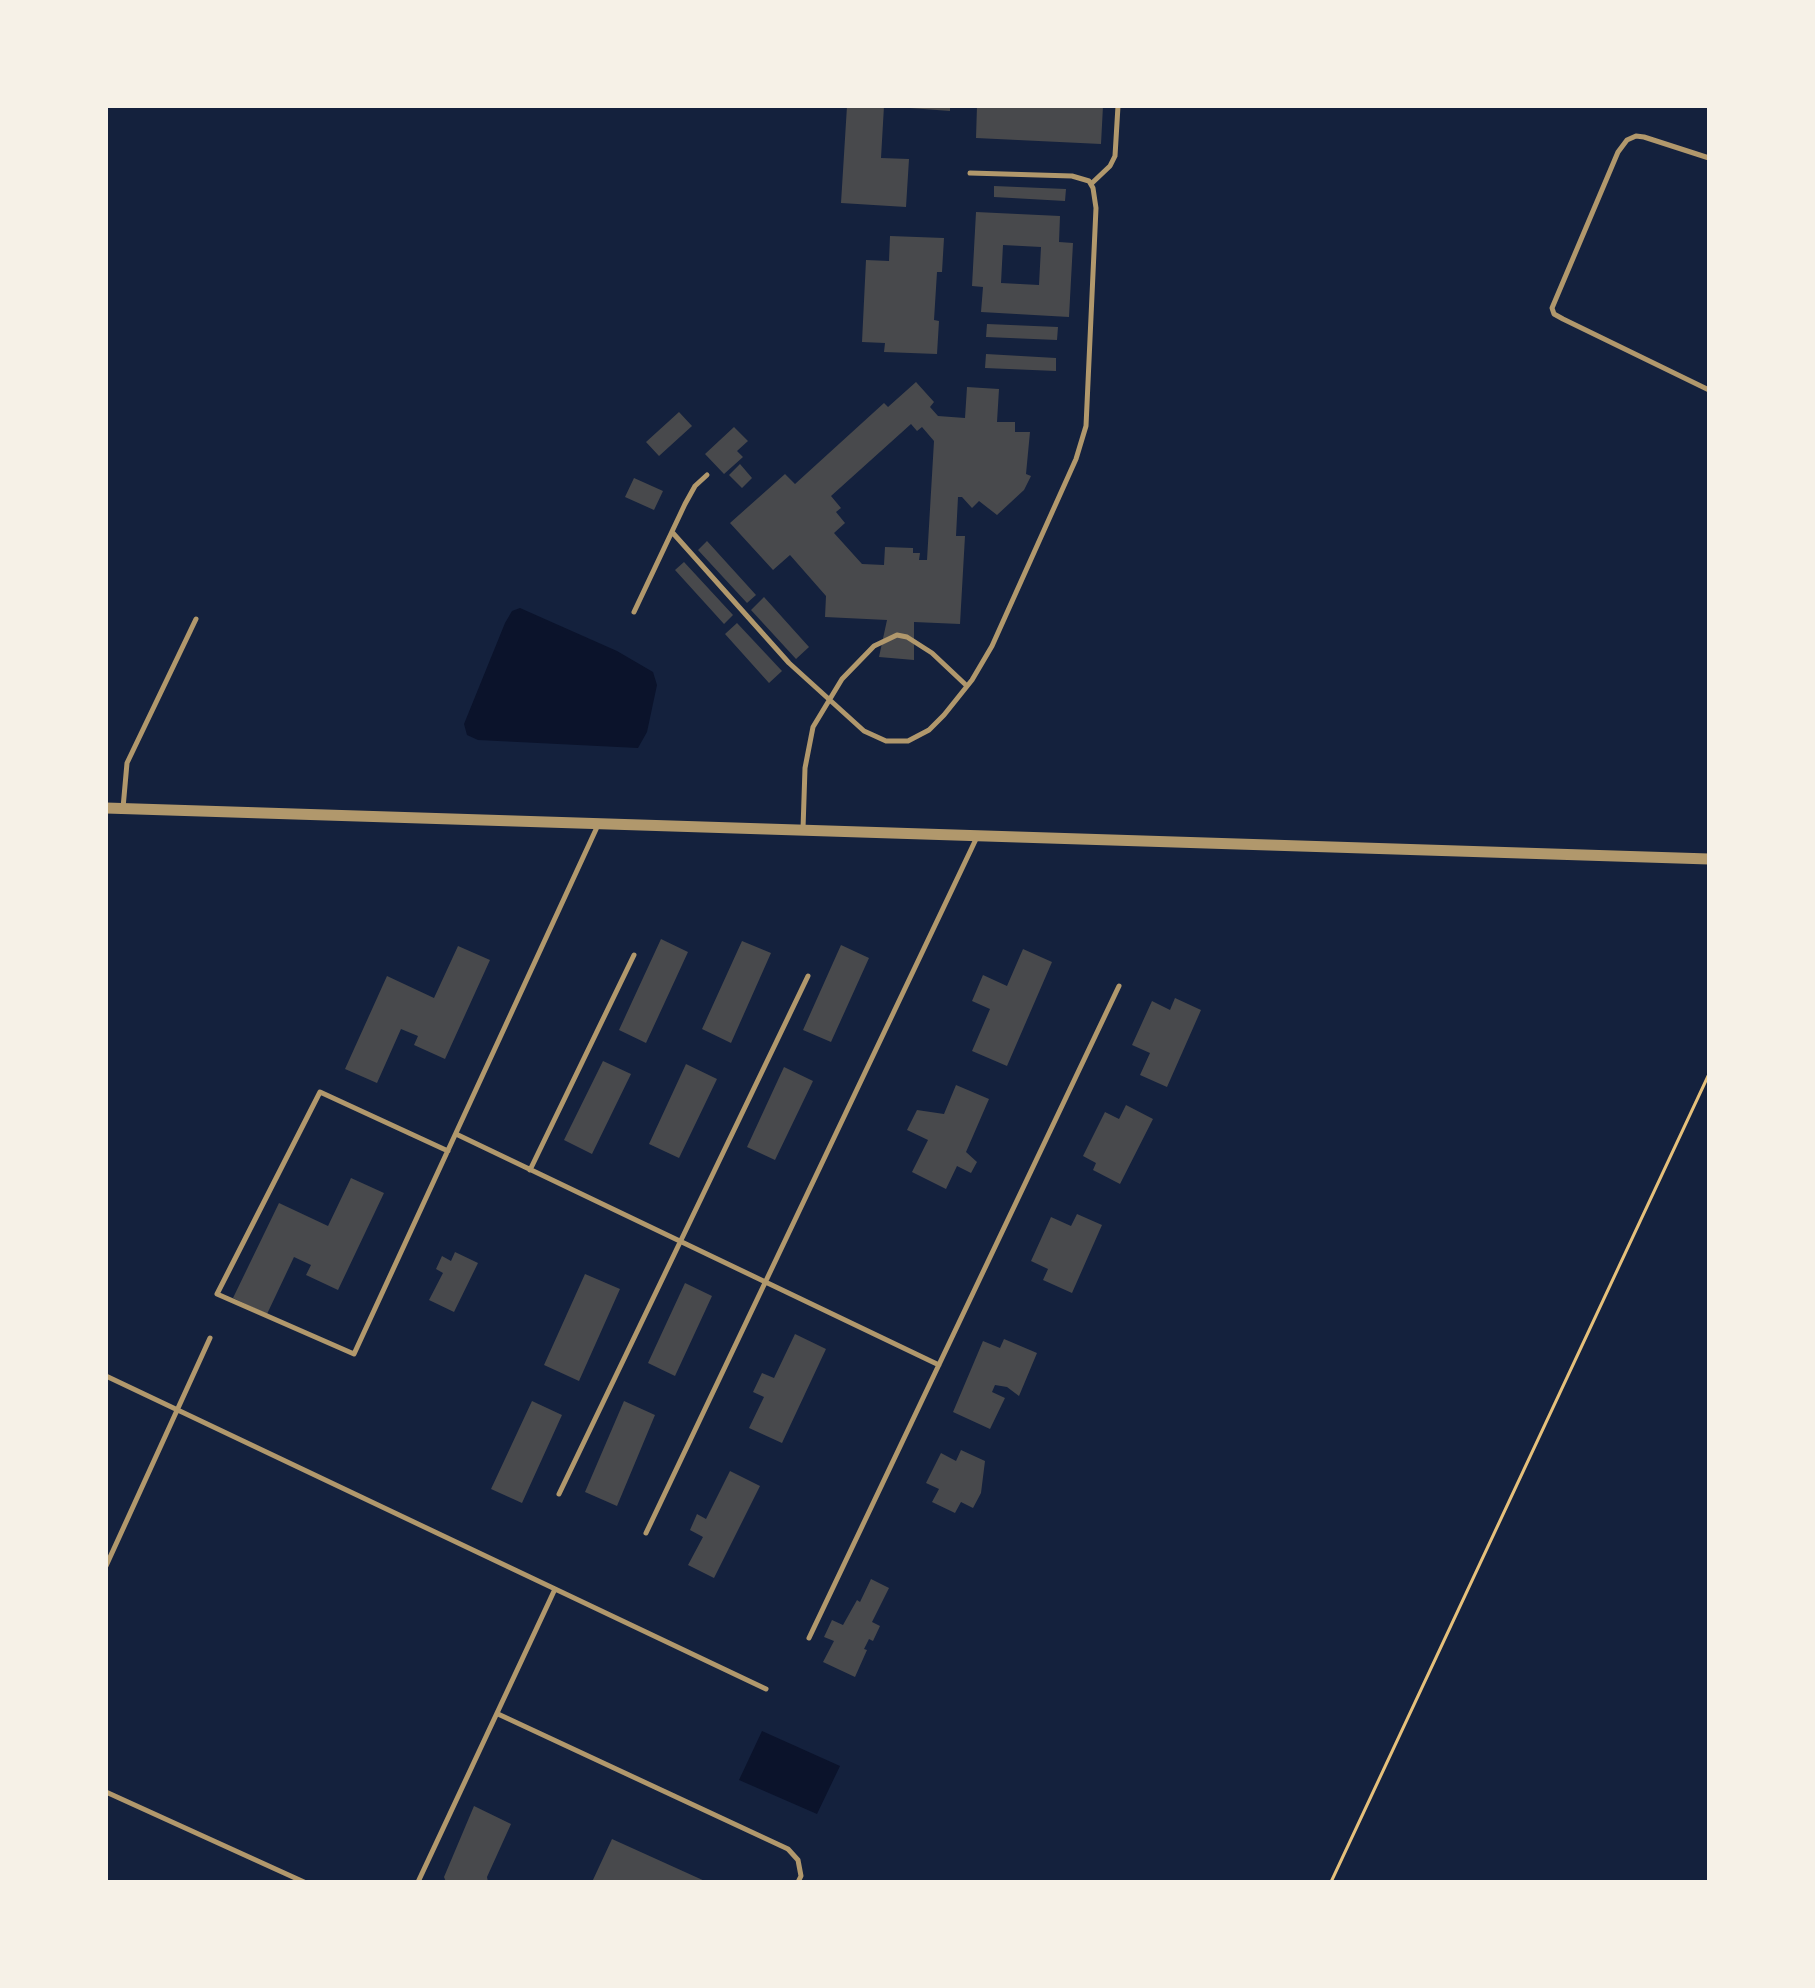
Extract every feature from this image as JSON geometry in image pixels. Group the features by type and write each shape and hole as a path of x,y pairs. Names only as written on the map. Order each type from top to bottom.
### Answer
{"street":[{"path":"106,808 1709,859"}],"lane":[{"path":"1091,184 1110,166 1115,156 1118,106"},
{"path":"1709,158 1644,137 1627,140 1618,152 1552,308 1554,314 1563,319 1709,390"},
{"path":"672,532 789,663 875,738 896,743 918,738 929,730 967,686 992,646 1085,435 1096,208 1096,195 1091,184 1081,177 970,173"},
{"path":"634,612 695,486 707,475"},
{"path":"123,809 127,763 196,619"},
{"path":"803,830 808,746 813,727 828,699 861,658 884,639 897,635 917,642 967,686"},
{"path":"448,1151 320,1092 217,1294 354,1354 456,1134 599,824"},
{"path":"646,1533 977,836"},
{"path":"530,1170 634,955"},
{"path":"559,1494 808,976"},
{"path":"809,1638 1119,986"},
{"path":"456,1134 939,1365"},
{"path":"106,1566 210,1338"},
{"path":"106,1376 766,1689"},
{"path":"418,1882 555,1589"},
{"path":"498,1714 788,1849 798,1860 801,1876 798,1882"},
{"path":"106,1792 304,1882"}],"path":[{"path":"1331,1882 1709,1074"}],"water":[{"path":"520,608 617,651 653,672 657,685 647,732 638,748 478,740 467,735 464,724 505,623 512,611"},
{"path":"762,1731 840,1766 817,1814 739,1780"}],"building":[{"path":"847,106 884,106 881,158 909,159 906,207 841,203"},
{"path":"950,106 950,111 910,108"},
{"path":"977,106 1103,106 1101,144 976,138"},
{"path":"994,186 1066,189 1065,201 994,197"},
{"path":"976,212 1060,216 1059,242 1073,243 1069,317 981,312 983,287 972,286","holes":["1003,245 1041,247 1039,285 1001,283"]},
{"path":"890,236 944,238 942,272 937,272 934,320 939,321 937,354 884,352 885,343 862,342 866,260 889,261"},
{"path":"987,324 1058,327 1057,340 986,337"},
{"path":"986,354 1056,358 1056,371 985,368"},
{"path":"916,382 934,402 930,407 938,416 965,418 967,387 999,389 997,422 1015,422 1015,432 1030,432 1026,474 1031,476 1024,490 997,515 979,501 972,508 962,497 958,497 956,536 965,536 960,624 914,622 914,660 879,657 887,620 825,617 826,596 790,555 773,570 730,523 785,474 795,484 884,403 888,407","holes":["911,424 917,431 922,427 934,441 927,560 919,560 920,553 913,553 913,548 885,547 884,565 862,564 834,533 845,523 836,512 841,508 831,496"]},
{"path":"679,412 692,426 659,456 646,442"},
{"path":"734,427 748,441 737,451 743,457 724,474 705,454"},
{"path":"740,464 752,478 742,488 729,475"},
{"path":"634,478 663,491 654,510 625,497"},
{"path":"707,541 756,595 747,603 698,550"},
{"path":"684,562 733,615 724,624 675,570"},
{"path":"764,597 809,647 796,659 751,610"},
{"path":"737,623 782,671 769,683 725,634"},
{"path":"661,939 688,952 646,1043 619,1030"},
{"path":"742,941 771,953 731,1043 702,1029"},
{"path":"841,945 869,958 831,1042 803,1030"},
{"path":"458,946 490,960 445,1059 414,1045 418,1036 401,1029 377,1083 345,1069 387,976 434,998"},
{"path":"1023,949 1052,962 1007,1066 972,1051 990,1009 972,1001 983,975 1007,986"},
{"path":"1175,998 1201,1010 1167,1087 1140,1075 1150,1053 1132,1045 1152,1001 1170,1010"},
{"path":"603,1061 631,1074 592,1154 564,1140"},
{"path":"686,1064 717,1079 679,1158 649,1144"},
{"path":"784,1067 813,1081 775,1160 747,1147"},
{"path":"956,1085 989,1099 966,1152 977,1162 971,1173 957,1166 946,1189 912,1172 928,1140 907,1130 917,1110 944,1114"},
{"path":"1126,1105 1153,1119 1120,1184 1093,1170 1096,1163 1083,1156 1105,1112 1119,1119"},
{"path":"351,1178 384,1193 338,1290 306,1275 311,1265 294,1257 267,1314 233,1298 279,1203 328,1226"},
{"path":"1077,1214 1102,1225 1072,1293 1043,1280 1048,1269 1031,1261 1051,1217 1071,1226"},
{"path":"455,1252 478,1263 454,1312 429,1300 443,1273 436,1269 442,1256 451,1261"},
{"path":"585,1274 620,1289 579,1381 544,1365"},
{"path":"685,1283 712,1296 675,1376 648,1363"},
{"path":"795,1334 826,1349 782,1443 749,1428 764,1397 753,1392 762,1373 774,1378"},
{"path":"1004,1339 1037,1353 1019,1396 1007,1387 995,1385 992,1392 1005,1398 990,1429 953,1412 983,1341 1000,1348"},
{"path":"532,1401 562,1415 522,1503 491,1489"},
{"path":"624,1401 655,1415 617,1506 585,1492"},
{"path":"961,1450 985,1461 981,1493 973,1508 961,1502 955,1513 932,1502 939,1489 926,1483 941,1453 956,1461"},
{"path":"730,1471 760,1486 714,1578 688,1565 703,1537 690,1530 697,1514 706,1519"},
{"path":"871,1579 889,1588 872,1622 880,1626 873,1641 869,1639 864,1649 867,1650 855,1677 823,1662 834,1641 824,1637 832,1620 843,1625 857,1600 860,1602"},
{"path":"474,1806 511,1824 487,1877 488,1882 446,1882 444,1877"},
{"path":"612,1839 707,1882 592,1882"}]}
